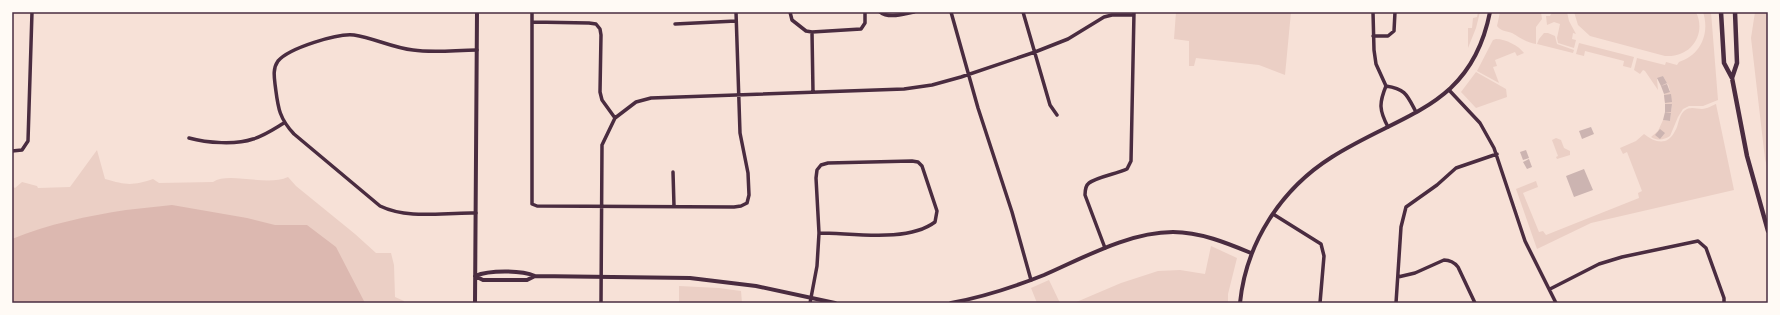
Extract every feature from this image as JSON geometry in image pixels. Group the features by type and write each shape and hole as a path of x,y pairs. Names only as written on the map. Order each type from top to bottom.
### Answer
{"main road":[{"path":"1721,12 1724,63 1732,78 1747,156 1768,231"},
{"path":"1732,78 1737,63 1734,12"}],"street":[{"path":"12,151 22,150 28,141 32,12"},
{"path":"475,303 477,12"},
{"path":"532,12 532,204 537,206 741,206 747,203 749,195 748,173 740,133 736,12"},
{"path":"790,12 792,20 806,30 812,32 861,29 865,23 865,12"},
{"path":"880,12 886,16 914,12"},
{"path":"951,12 978,108 1012,212 1031,280"},
{"path":"1024,12 1050,105 1057,115"},
{"path":"1373,12 1373,36 1376,64 1386,86 1381,99 1380,109 1388,127"},
{"path":"1373,36 1388,36 1394,31 1395,12"},
{"path":"1240,303 1243,280 1251,253 1273,214 1298,182 1315,168 1340,152 1439,99 1465,72 1478,50 1482,42 1490,12"},
{"path":"601,303 602,145 615,118 636,102 651,98 904,89 932,85 1035,52 1068,39 1104,17 1134,14 1131,161 1127,170 1089,183 1086,188 1085,195 1105,248"},
{"path":"532,22 596,24 600,29 600,92 602,100 615,118"},
{"path":"675,24 736,22"},
{"path":"812,32 813,92"},
{"path":"476,213 410,214 390,211 380,206 294,134 284,123 279,112 274,68 282,57 333,36 349,35 413,50 477,50"},
{"path":"1386,86 1397,88 1405,92 1416,112"},
{"path":"1449,90 1480,123 1497,154 1525,241 1556,303"},
{"path":"189,138 212,143 247,141 262,136 284,123"},
{"path":"1396,303 1402,222 1406,207 1434,188 1456,168 1497,154"},
{"path":"811,301 817,266 819,233 816,178 817,170 821,165 912,161 918,162 922,166 937,212 935,222 930,226 912,232 893,235 819,233"},
{"path":"673,172 674,206"},
{"path":"1273,214 1321,244 1324,256 1320,303"},
{"path":"951,303 970,301 1031,280 1105,248 1143,236 1173,232 1200,235 1251,253"},
{"path":"1550,289 1599,264 1622,257 1698,241 1706,248 1724,298 1724,303"},
{"path":"1398,277 1415,273 1444,260 1448,260 1455,263 1475,303"},
{"path":"475,276 483,272 527,272 535,276"},
{"path":"475,276 483,280 526,280 535,276 690,278 756,286 811,301 835,303"}],"shaded area":[{"path":"1176,12 1291,12 1285,75 1259,65 1196,58 1194,66 1189,66 1189,41 1174,39"},
{"path":"1478,12 1480,12 1476,28 1468,48 1468,28 1472,28 1473,18 1477,17"},
{"path":"1500,12 1541,12 1542,19 1536,27 1536,44 1526,41 1499,28 1497,26"},
{"path":"1552,12 1567,12 1569,21 1576,34 1573,33 1572,39 1576,40 1574,48 1558,43 1557,38 1560,24 1554,22 1547,25 1546,16 1550,16"},
{"path":"1574,12 1696,12 1699,21 1698,37 1689,49 1674,56 1665,56 1590,36 1578,25"},
{"path":"1703,12 1711,12 1718,100 1703,106 1689,106 1683,109 1670,136 1661,140 1656,139 1651,137 1658,131 1663,120 1670,121 1671,114 1665,112 1671,112 1672,104 1665,104 1664,94 1670,91 1668,84 1661,86 1667,83 1663,76 1657,79 1658,90 1645,71 1643,70 1640,74 1634,70 1637,58 1665,65 1666,62 1677,65 1679,62 1687,59 1698,49 1702,42 1705,28"},
{"path":"1755,12 1768,12 1768,170 1765,159 1751,38"},
{"path":"1544,33 1555,36 1557,44 1574,50 1573,53 1537,44"},
{"path":"1496,39 1512,43 1524,53 1517,56 1515,52 1495,60 1497,66 1493,67 1499,83 1477,71 1493,40"},
{"path":"1579,43 1634,57 1631,68 1623,66 1624,61 1585,51 1584,56 1576,54"},
{"path":"1476,72 1506,89 1507,97 1476,108 1461,92"},
{"path":"1716,104 1734,190 1591,223 1537,249 1516,189 1536,181 1538,187 1523,193 1539,232 1543,231 1546,235 1639,198 1638,193 1642,191 1627,152 1623,154 1620,148 1636,141 1644,134 1657,141 1665,141 1672,136 1681,116 1686,109 1704,109"},
{"path":"1556,138 1561,140 1564,148 1570,151 1570,155 1557,159 1556,157 1558,156 1552,140"},
{"path":"97,150 105,179 118,183 134,184 153,179 159,183 213,182 228,178 279,180 288,177 296,186 376,253 391,253 394,265 395,297 404,301 404,303 12,303 12,186 15,188 22,182 37,186 38,188 70,187"},
{"path":"172,205 247,218 275,225 307,225 336,247 365,303 12,303 12,239 40,229 83,218 126,210"},
{"path":"1211,246 1237,258 1228,294 1228,303 1074,303 1121,283 1158,271 1180,270 1205,274"},
{"path":"1049,280 1060,303 1037,303 1031,288"},
{"path":"679,286 719,288 741,291 742,303 679,303"}],"building":[{"path":"1663,76 1667,83 1661,86 1657,78"},
{"path":"1667,84 1670,92 1664,94 1661,86"},
{"path":"1671,94 1672,102 1665,103 1664,95"},
{"path":"1665,104 1672,104 1671,112 1665,112"},
{"path":"1665,112 1671,113 1670,121 1663,120"},
{"path":"1591,127 1594,134 1582,139 1579,131"},
{"path":"1660,129 1665,133 1660,139 1655,135"},
{"path":"1526,150 1529,158 1523,160 1520,152"},
{"path":"1529,159 1532,167 1527,169 1523,162"},
{"path":"1584,169 1593,190 1574,197 1566,176"}]}
